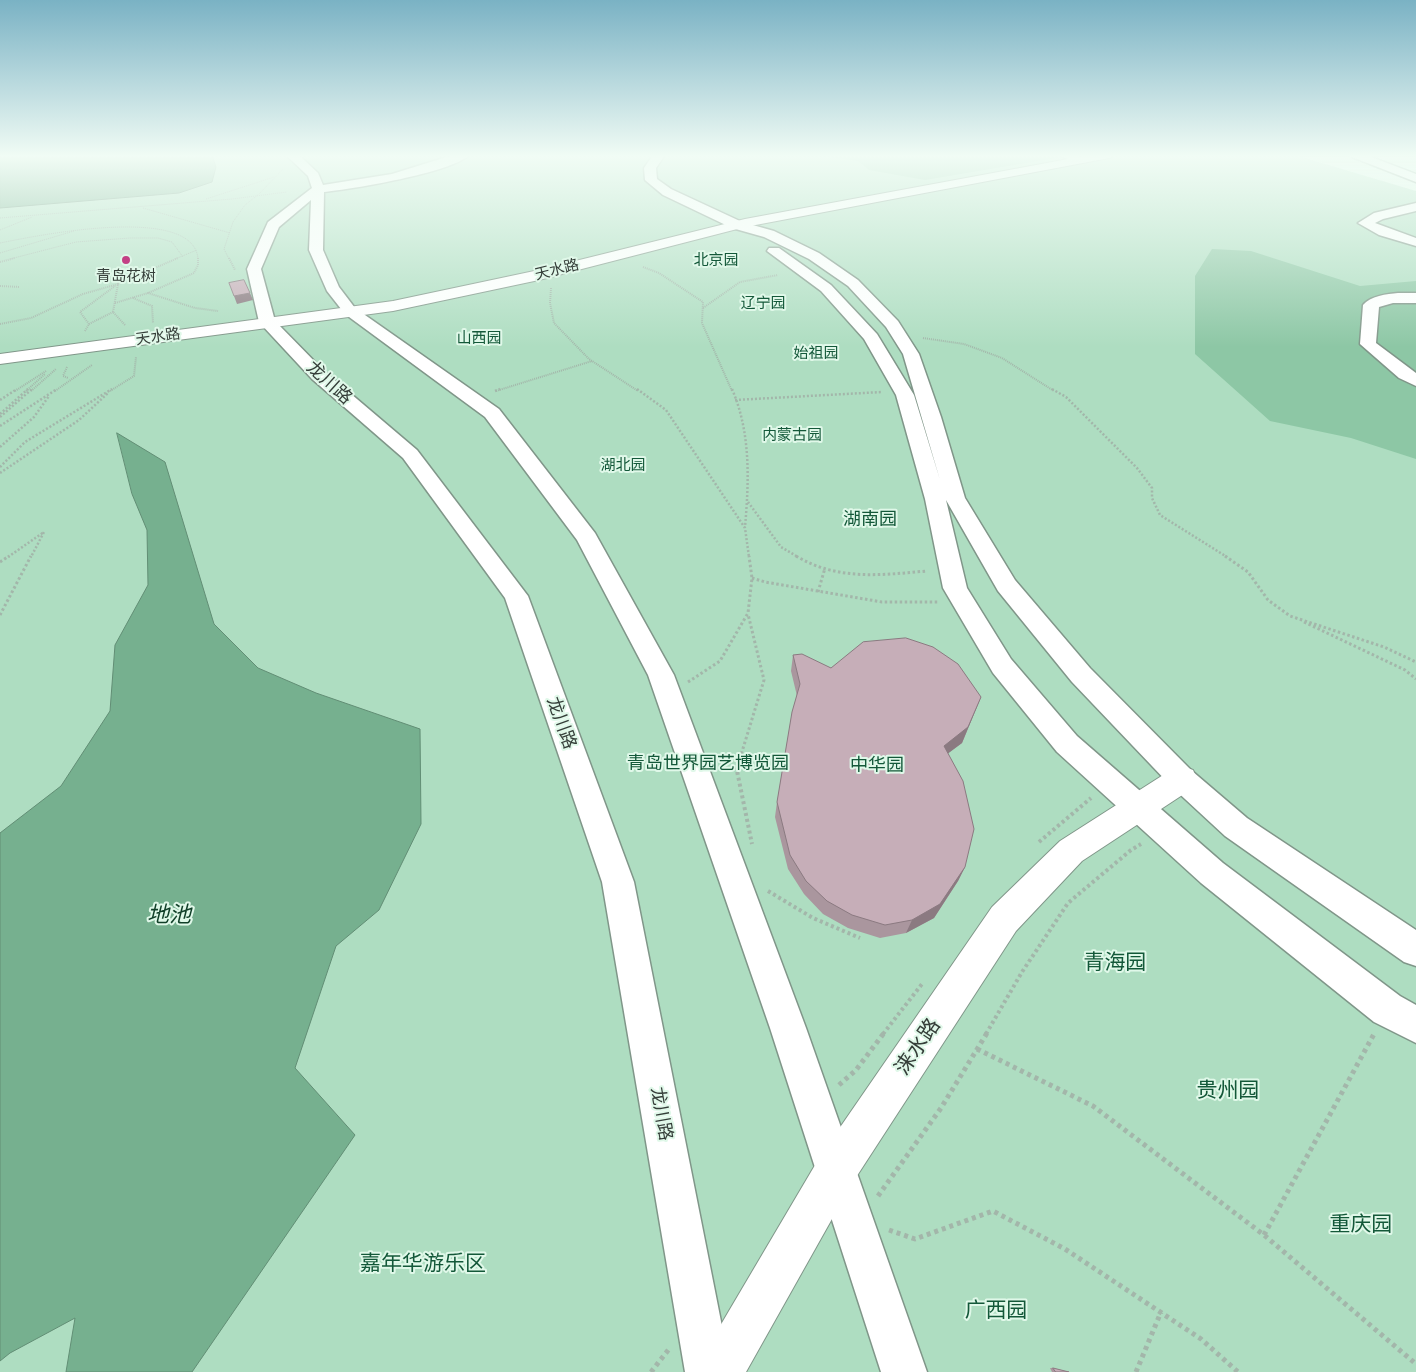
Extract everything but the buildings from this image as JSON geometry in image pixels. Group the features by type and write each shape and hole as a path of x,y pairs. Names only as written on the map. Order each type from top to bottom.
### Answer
{"street":[{"name":"龙川路","path":"280,219 273,225 254,268 267,322 318,375 410,454 516,596 618,882 708,1372"},
{"path":"317,219 316,250 332,288 350,311 492,413 587,538 661,675 788,1028 904,1372"},
{"path":"724,219 737,225 769,234 806,253 853,283 892,324 911,354 932,417 954,498 1006,585 1081,675 1182,779 1236,827 1416,950"},
{"name":"天水路","path":"0,359 393,306 550,272 767,219"},
{"path":"1373,219 1365,223 1384,232 1416,242"},
{"path":"737,225 826,288 871,337 905,395 935,499 955,588 1002,666 1043,716 1067,744 1150,820 1212,873 1387,1009 1416,1025"},
{"path":"1416,298 1403,297 1379,300 1371,305 1368,344 1416,381"},
{"name":"涞水路","path":"720,1372 836,1170 1004,919 1071,851 1150,820 1182,779"}],"path":[{"path":"0,230 27,219"},
{"path":"182,219 230,233"},
{"path":"235,219 224,249 238,276 244,280 256,279"},
{"path":"0,243 83,229 128,228 177,232 197,250 198,264 193,273 148,293 114,304"},
{"path":"0,253 83,229"},
{"path":"0,262 76,242 130,238 158,238 172,242 183,256"},
{"path":"0,324 31,318 83,294 118,284 197,250"},
{"path":"615,256 659,273 703,302 702,323 735,400 746,441 749,482 745,528 752,578 748,613 764,680 736,765 753,849"},
{"path":"703,308 740,282 800,270"},
{"path":"550,272 550,303 554,322 593,361 666,410 745,528"},
{"path":"114,273 118,278 118,284 113,312 137,340"},
{"path":"89,324 80,312 118,284"},
{"path":"0,286 20,287"},
{"path":"148,293 195,308 220,312"},
{"path":"133,298 152,306 152,338"},
{"path":"76,348 89,324 113,312"},
{"path":"900,336 937,339 964,344 1002,358 1066,398 1137,468 1152,488 1152,498 1160,515 1216,549 1248,572 1268,600 1290,616 1405,670 1416,679"},
{"path":"471,398 593,361"},
{"path":"0,418 33,391 60,364"},
{"path":"0,414 55,366 1,400"},
{"path":"0,467 25,442 134,376"},
{"path":"0,426 60,387 68,378"},
{"path":"735,400 853,395 902,389"},
{"path":"0,473 79,420 96,407 110,391"},
{"path":"0,447 26,425 46,402 50,394"},
{"path":"747,502 781,547 802,560 825,568 846,574 869,576 951,569"},
{"path":"0,562 44,532 0,615"},
{"path":"818,592 825,568"},
{"path":"752,578 818,592 882,602 964,602"},
{"path":"668,695 720,661 748,613"},
{"path":"1290,616 1384,647 1416,662"},
{"path":"877,1198 941,1108 978,1049 1022,972 1068,903 1131,850 1150,820"},
{"path":"761,887 814,918 860,938"},
{"path":"1264,1235 1387,1009"},
{"path":"978,1049 1094,1106 1264,1235 1416,1364"},
{"path":"879,1226 915,1239 993,1211 1065,1248 1201,1339 1238,1372"},
{"path":"1136,1372 1161,1312"}],"green space":[{"name":"青岛世界园艺博览园","path":"0,219 1416,219 1416,1372 0,1372"}],"shaded area":[{"path":"1212,249 1251,251 1360,286 1416,281 1416,459 1351,438 1270,421 1195,354 1195,276"}],"water":[{"name":"地池","path":"117,433 165,462 214,624 258,668 316,693 420,729 421,824 379,910 336,946 295,1068 355,1135 192,1372 66,1372 75,1318 10,1353 0,1361 0,833 61,786 110,711 115,645 148,585 147,530 132,494"}],"place":[{"name":"青岛花树","path":"126,260"}],"park label":[{"name":"北京园","path":"716,261"},
{"name":"辽宁园","path":"763,304"},
{"name":"山西园","path":"479,339"},
{"name":"始祖园","path":"816,354"},
{"name":"内蒙古园","path":"792,436"},
{"name":"湖北园","path":"623,466"},
{"name":"湖南园","path":"870,520"},
{"name":"中华园","path":"877,766"},
{"name":"青海园","path":"1115,963"},
{"name":"贵州园","path":"1228,1091"},
{"name":"重庆园","path":"1361,1225"},
{"name":"嘉年华游乐区","path":"423,1264"},
{"name":"广西园","path":"996,1311"}]}
